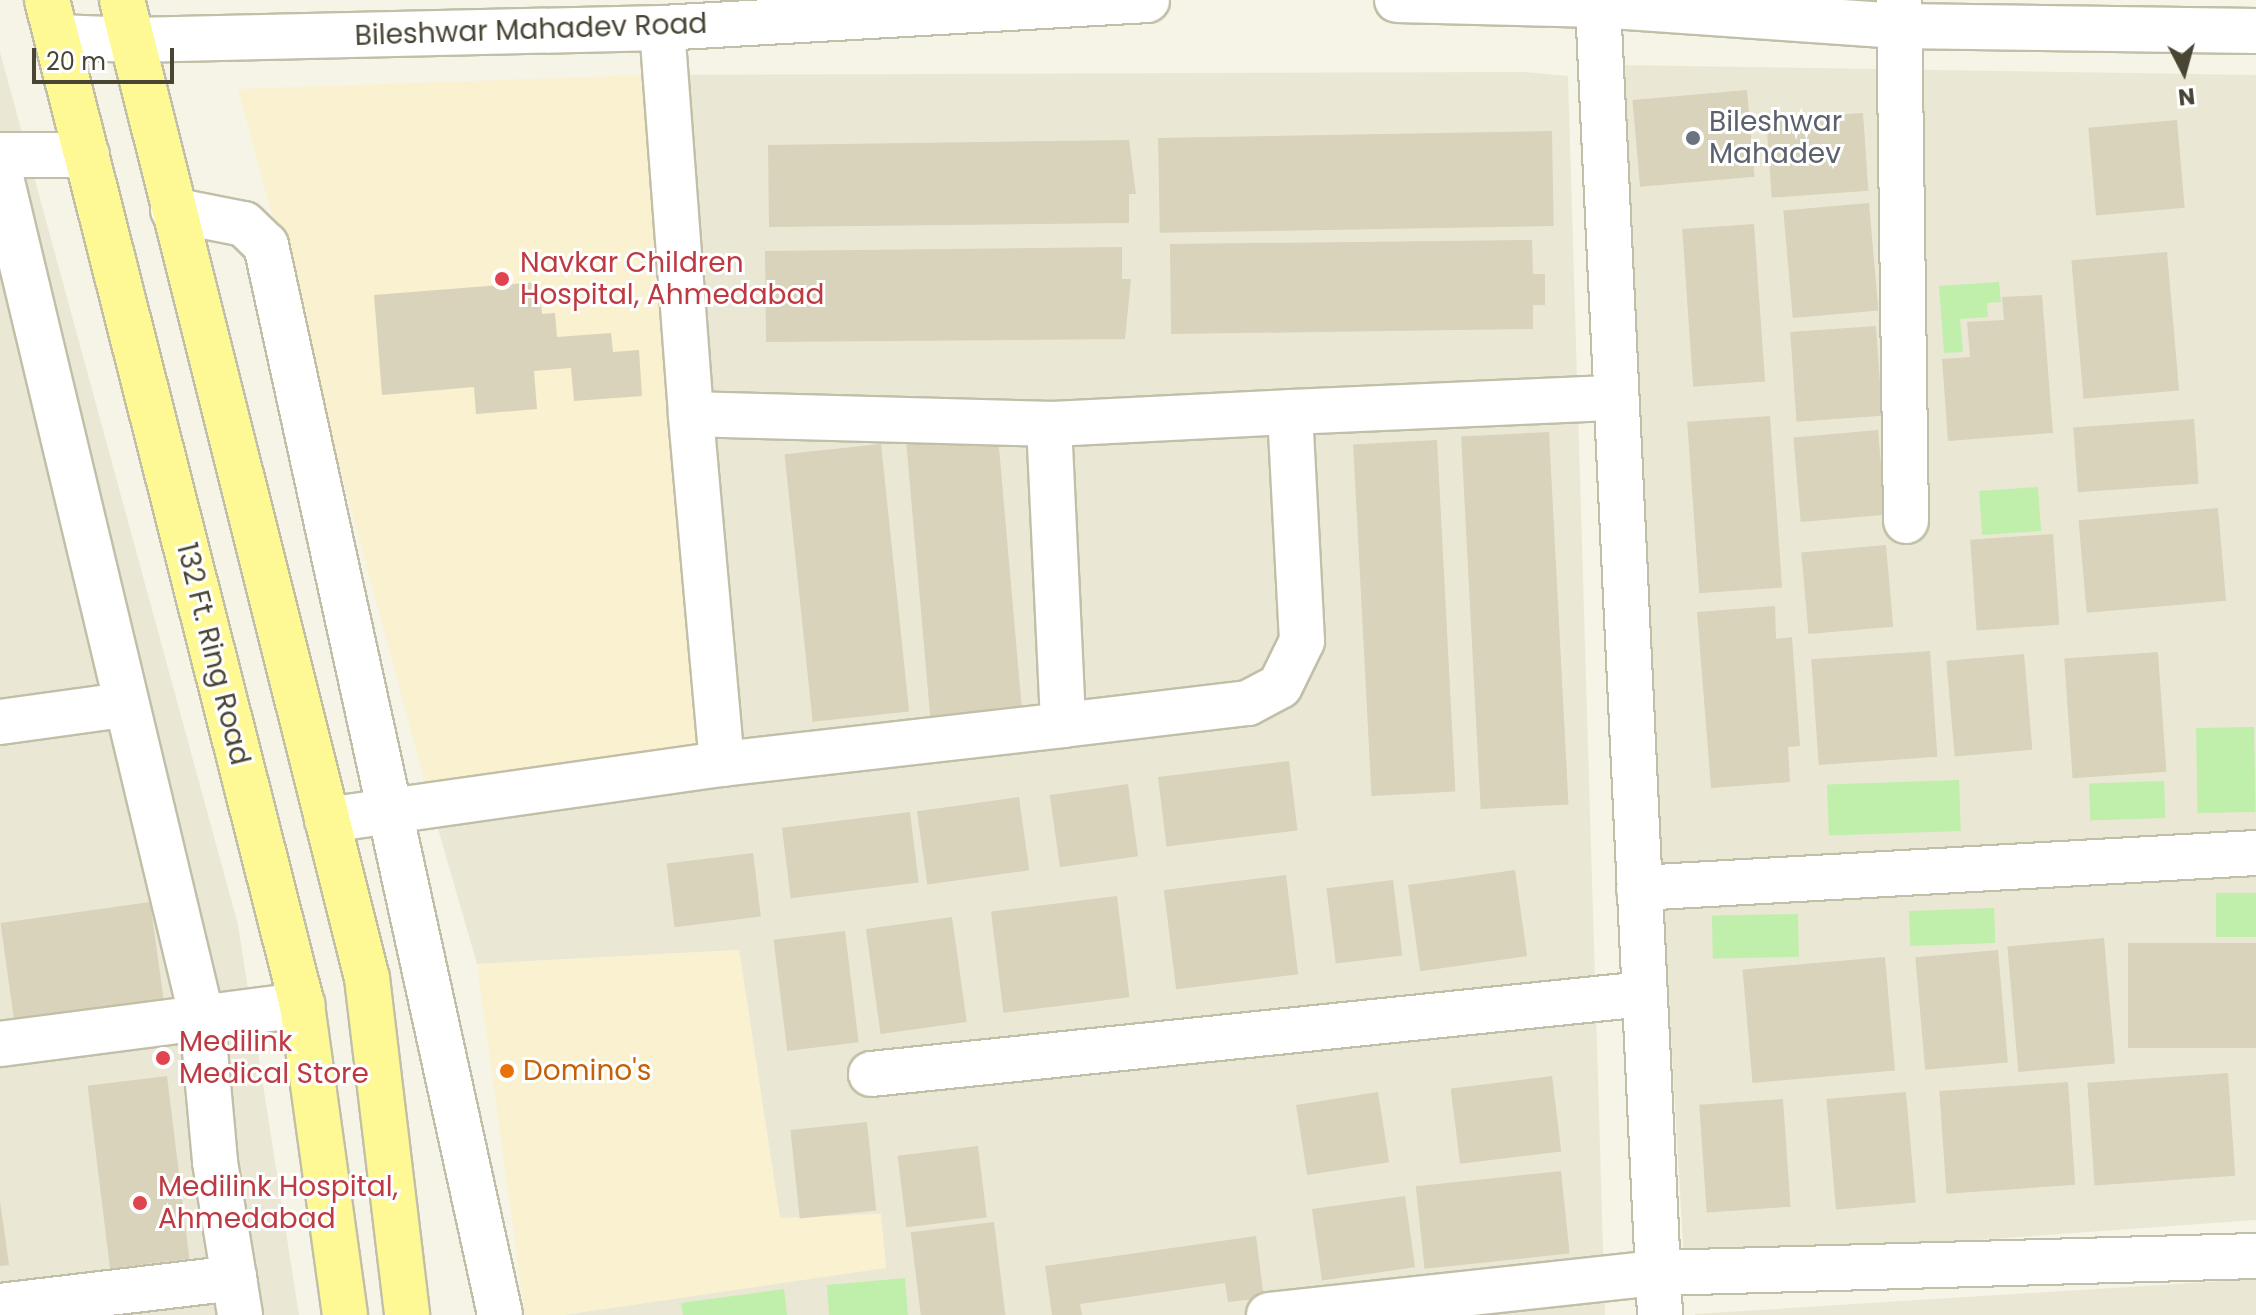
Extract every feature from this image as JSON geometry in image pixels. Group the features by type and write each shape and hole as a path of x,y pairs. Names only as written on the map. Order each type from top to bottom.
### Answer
{"main road":[{"name":"132 Ft. Ring Road","path":"52,18 302,1005 345,1315"},
{"path":"128,20 367,978 407,1315"}],"street":[{"name":"Bileshwar Mahadev Road","path":"52,18 128,20 553,14 662,28 1147,0"},
{"path":"1397,0 1900,13 2256,31"},
{"path":"1598,5 1659,1294"},
{"path":"1900,13 1906,521"},
{"path":"662,28 691,414 722,764"},
{"path":"0,155 87,155"},
{"path":"0,173 123,705 202,1018 215,1162 237,1297 0,1306"},
{"path":"173,210 244,224 266,245 500,1315"},
{"path":"691,414 1049,424 1616,398"},
{"path":"327,820 388,814 722,764 1248,703 1280,686 1302,641 1290,412"},
{"path":"1049,424 1063,725"},
{"path":"0,722 123,705"},
{"path":"1639,888 2256,853"},
{"path":"871,1074 1644,994"},
{"path":"0,1044 302,1005"},
{"path":"1269,1315 2256,1256"}],"shaded area":[{"path":"0,52 238,925 299,1315 0,1315"},
{"path":"1615,65 2256,75 2256,1220 1684,1261"},
{"path":"1525,72 1568,76 1605,1315 563,1315 886,1267 880,1214 780,1219 739,950 477,964 428,794 645,75"},
{"path":"645,75 702,780 428,794 238,89"},
{"path":"739,950 780,1218 881,1214 886,1268 563,1315 525,1315 477,964"},
{"path":"2256,1279 2256,1315 1695,1315 1695,1314"}],"green space":[{"path":"1999,282 2001,302 1987,303 1988,317 1960,319 1963,352 1944,353 1939,286"},
{"path":"2038,487 2041,531 1982,535 1979,491"},
{"path":"2254,727 2255,812 2197,813 2196,728"},
{"path":"1959,780 1961,831 1829,836 1827,785"},
{"path":"2164,781 2165,818 2090,821 2089,784"},
{"path":"2216,893 2256,893 2256,937 2216,937"},
{"path":"1994,908 1995,943 1910,946 1909,911"},
{"path":"1798,914 1799,957 1713,958 1712,916"},
{"path":"905,1278 908,1315 829,1315 827,1285"},
{"path":"784,1289 787,1315 683,1315 681,1303"}],"building":[{"name":"Bileshwar Mahadev","path":"1747,90 1755,177 1640,187 1632,100"},
{"path":"1863,113 1868,191 1772,198 1766,120"},
{"path":"2177,120 2185,208 2096,215 2088,128"},
{"path":"1552,131 1554,226 1160,233 1158,138"},
{"path":"1129,140 1136,194 1129,194 1129,223 769,227 768,145"},
{"path":"1869,203 1878,311 1793,318 1783,210"},
{"path":"1754,224 1765,382 1693,387 1682,229"},
{"path":"1532,240 1533,274 1545,274 1545,305 1533,305 1533,329 1171,334 1170,244"},
{"path":"1122,247 1122,279 1131,279 1125,339 766,342 765,251"},
{"path":"2167,252 2179,390 2083,399 2071,260"},
{"path":"539,282 542,314 555,313 557,337 611,333 613,352 639,350 642,396 574,401 571,368 534,371 537,409 476,414 474,387 382,395 374,295"},
{"path":"2042,295 2053,433 1948,441 1942,359 1970,357 1967,322 2004,320 2002,297"},
{"path":"1876,326 1882,416 1796,422 1790,332"},
{"path":"1770,416 1782,588 1699,593 1687,422"},
{"path":"2194,419 2199,484 2078,492 2073,427"},
{"path":"1878,430 1885,515 1801,522 1793,437"},
{"path":"1549,432 1569,804 1481,809 1461,437"},
{"path":"998,436 1022,713 931,721 906,444"},
{"path":"1437,440 1455,792 1372,796 1353,444"},
{"path":"881,444 909,712 813,722 785,454"},
{"path":"2218,508 2226,601 2087,613 2079,520"},
{"path":"2053,534 2059,625 1977,631 1970,540"},
{"path":"1886,545 1893,627 1808,634 1801,552"},
{"path":"1775,606 1776,639 1792,637 1800,746 1788,747 1790,782 1711,788 1697,612"},
{"path":"1930,651 1937,757 1819,765 1811,659"},
{"path":"2158,652 2166,772 2073,778 2064,659"},
{"path":"2024,654 2032,750 1955,756 1946,661"},
{"path":"1289,761 1298,830 1167,847 1158,777"},
{"path":"1128,784 1138,856 1060,867 1050,795"},
{"path":"1019,797 1029,870 927,885 917,811"},
{"path":"910,812 919,882 791,898 782,828"},
{"path":"753,853 761,917 674,927 667,864"},
{"path":"1515,870 1527,956 1420,971 1408,885"},
{"path":"1286,875 1298,974 1176,989 1164,890"},
{"path":"1393,880 1402,955 1336,964 1326,888"},
{"path":"1117,896 1129,997 1003,1013 991,911"},
{"path":"150,902 165,1008 15,1029 0,923"},
{"path":"952,917 967,1022 881,1034 866,929"},
{"path":"845,931 859,1042 787,1051 774,940"},
{"path":"2104,938 2115,1064 2018,1072 2007,946"},
{"path":"2128,943 2256,943 2256,1048 2128,1048"},
{"path":"1998,950 2008,1063 1925,1070 1915,957"},
{"path":"1885,957 1895,1071 1752,1083 1743,969"},
{"path":"2228,1073 2235,1176 2095,1186 2087,1083"},
{"path":"167,1076 189,1259 110,1268 88,1086"},
{"path":"1552,1076 1561,1151 1460,1164 1451,1088"},
{"path":"2068,1082 2075,1185 1946,1194 1939,1091"},
{"path":"1378,1092 1389,1162 1307,1175 1296,1105"},
{"path":"1906,1092 1916,1203 1836,1210 1826,1099"},
{"path":"1783,1099 1791,1207 1707,1213 1699,1105"},
{"path":"867,1122 876,1211 800,1219 790,1130"},
{"path":"978,1146 987,1217 906,1227 898,1156"},
{"path":"1561,1171 1570,1254 1424,1269 1416,1186"},
{"path":"1405,1196 1415,1267 1322,1280 1312,1209"},
{"path":"0,1201 9,1265 0,1266"},
{"path":"994,1222 1005,1315 921,1315 911,1232"},
{"path":"1256,1236 1264,1298 1228,1302 1225,1283 1080,1304 1082,1315 1052,1315 1045,1266"}],"place":[{"name":"Bileshwar Mahadev","path":"1693,138"},
{"name":"Navkar Children Hospital, Ahmedabad","path":"502,279"},
{"name":"Medilink Medical Store","path":"163,1058"},
{"name":"Domino's","path":"507,1071"},
{"name":"Medilink Hospital, Ahmedabad","path":"140,1203"}]}
